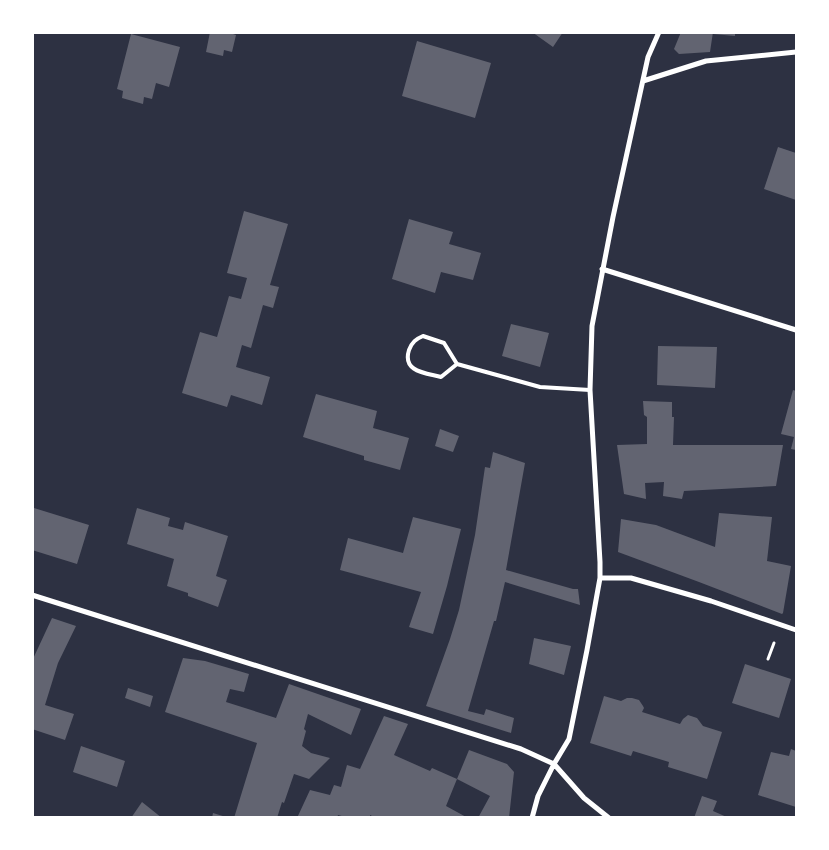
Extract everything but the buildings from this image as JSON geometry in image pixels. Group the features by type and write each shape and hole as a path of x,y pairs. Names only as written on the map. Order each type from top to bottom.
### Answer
{"street":[{"path":"532,818 538,796 569,739 600,578 590,390 592,326 602,269 648,57 659,32"},
{"path":"643,81 706,61 796,52"},
{"path":"602,269 796,330"},
{"path":"600,578 631,578 711,601 796,630"},
{"path":"32,595 521,749 554,764 584,798 609,818"}],"lane":[{"path":"458,364 441,377 414,370 409,365 407,356 411,344 423,336 444,343 458,364 540,387 590,390"}]}
